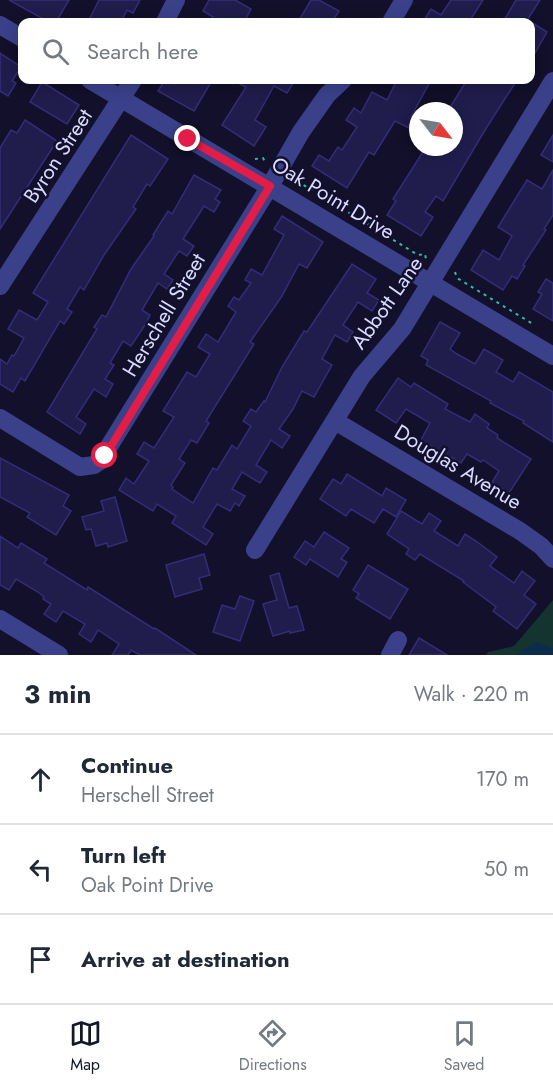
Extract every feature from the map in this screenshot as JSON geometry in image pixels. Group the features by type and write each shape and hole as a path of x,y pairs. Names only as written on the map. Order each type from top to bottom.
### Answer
{"street":[{"path":"167,18 176,0"},
{"path":"393,18 404,0"},
{"path":"0,25 18,36"},
{"name":"Abbott Lane","path":"255,550 362,376 402,328 553,81"},
{"name":"Oak Point Drive","path":"97,84 270,186 435,275 553,356"},
{"name":"Byron Street","path":"0,286 130,84"},
{"name":"Herschell Street","path":"0,418 80,467 94,465 105,456 301,132 327,94 338,84"},
{"name":"Douglas Avenue","path":"335,421 520,531 541,546 553,559"},
{"path":"0,619 59,655"}],"path":[{"path":"247,155 255,159 262,158 265,163 290,176 296,174 297,181 418,255 425,254 435,275 456,272 457,278 534,325"}],"green space":[{"path":"553,600 553,655 486,655 488,652 514,646"}],"water":[{"path":"536,642 553,648 553,655 516,655"}],"building":[{"path":"9,0 69,0 58,18 42,18"},
{"path":"99,0 140,0 133,13 127,10 123,18 90,18"},
{"path":"209,0 235,0 251,9 246,18 212,18 203,11"},
{"path":"311,0 319,0 339,11 335,18 300,18"},
{"path":"451,0 483,0 472,18 425,18 431,9 441,15"},
{"path":"516,0 540,0 529,18 505,18"},
{"path":"535,24 547,32 535,53"},
{"path":"0,53 18,65 18,72 12,81 16,83 8,96 0,91"},
{"path":"41,84 45,84 79,105 67,124 30,102"},
{"path":"162,84 210,84 194,111 158,91"},
{"path":"240,84 293,84 287,93 274,86 255,120 266,127 254,146 222,125 246,87"},
{"path":"395,84 429,84 419,102 409,102 409,128 395,121 374,155 369,152 347,188 312,166 319,155 329,161 338,147 342,150 357,127 346,120 354,108 361,113 372,92 387,100"},
{"path":"465,84 514,84 443,201 436,196 425,212 433,217 421,236 387,215 396,201 393,199 420,156 463,156 463,102 453,102"},
{"path":"25,120 57,141 0,229 0,148 11,130 17,133"},
{"path":"131,135 168,159 150,186 147,184 133,207 136,209 104,255 84,290 80,287 67,309 72,312 64,324 60,321 25,381 21,378 13,392 0,384 0,359 7,364 24,338 8,329 19,310 37,320 48,302 33,293"},
{"path":"553,135 553,162 541,155"},
{"path":"553,170 553,215 517,279 512,276 503,290 471,270 483,250 499,260 512,236 498,227 527,180 542,189"},
{"path":"194,175 221,190 215,199 220,202 214,212 204,206 183,239 194,246 187,256 179,251 164,274 173,280 167,289 158,283 142,310 150,315 145,325 131,346 123,341 110,363 114,365 105,379 113,384 106,397 94,389 76,417 86,424 80,434 47,412 97,329 94,327 102,315 106,317 131,269 168,211 172,214"},
{"path":"282,216 323,242 307,268 299,264 282,296 250,342 254,344 206,421 209,423 197,443 191,440 179,459 185,463 171,485 172,489 193,503 213,468 217,470 232,445 237,449 251,426 243,421 251,409 256,412 265,402 282,367 304,331 307,332 352,264 376,279 367,293 379,300 372,311 358,302 343,325 353,332 347,342 335,335 322,359 332,365 314,397 302,391 279,429 290,436 282,448 271,440 256,465 267,472 260,483 242,472 232,489 245,496 239,506 235,503 230,511 217,504 203,527 213,534 206,545 172,523 176,516 157,504 153,511 119,490 126,478 134,484 149,461 137,454 144,442 154,448 174,417 163,411 187,372 196,377 210,354 198,347 206,334 218,342 236,312 228,306 234,297 239,300 251,283 245,280 251,269 262,275 284,235 274,229"},
{"path":"546,279 553,283 553,321 533,309 542,294 538,292"},
{"path":"440,322 460,333 450,349 457,354 475,364 484,349 503,360 496,372 513,382 519,372 553,392 553,442 523,423 524,421 426,365 428,360 421,356"},
{"path":"398,378 411,387 414,383 448,404 445,409 470,422 475,414 489,424 487,428 498,435 497,438 531,459 509,493 492,482 499,471 483,460 481,462 467,454 461,463 421,440 430,423 406,409 396,423 376,410"},
{"path":"0,458 69,495 63,506 71,511 56,535 27,517 30,513 0,497"},
{"path":"347,474 382,496 386,488 406,500 396,517 383,509 374,523 351,509 346,516 320,499 333,479 341,484"},
{"path":"115,497 127,541 108,547 107,543 96,546 91,529 86,530 82,517 104,511 101,501"},
{"path":"401,511 422,524 429,513 441,521 434,531 458,546 465,534 476,541 497,557 490,566 514,583 522,571 535,581 524,595 536,604 517,629 493,611 496,607 464,581 420,554 415,560 406,554 409,549 387,534"},
{"path":"324,532 349,548 341,559 347,562 338,577 310,559 306,565 294,557 305,541 314,547"},
{"path":"0,536 18,548 21,543 47,559 44,563 87,590 88,587 196,655 140,655 131,650 128,655 112,655 119,644 98,630 91,642 79,634 85,624 63,611 56,622 44,614 51,604 38,592 16,579 9,590 0,585"},
{"path":"204,554 210,575 199,578 202,589 175,597 166,565"},
{"path":"368,565 408,589 390,619 356,598 359,594 353,590"},
{"path":"279,573 289,608 297,606 304,630 273,636 263,604 277,600 270,576"},
{"path":"240,596 254,601 240,641 213,632 222,605 235,609"},
{"path":"419,638 447,655 409,655"}],"route":[{"path":"105,456 270,186 188,139"}]}
